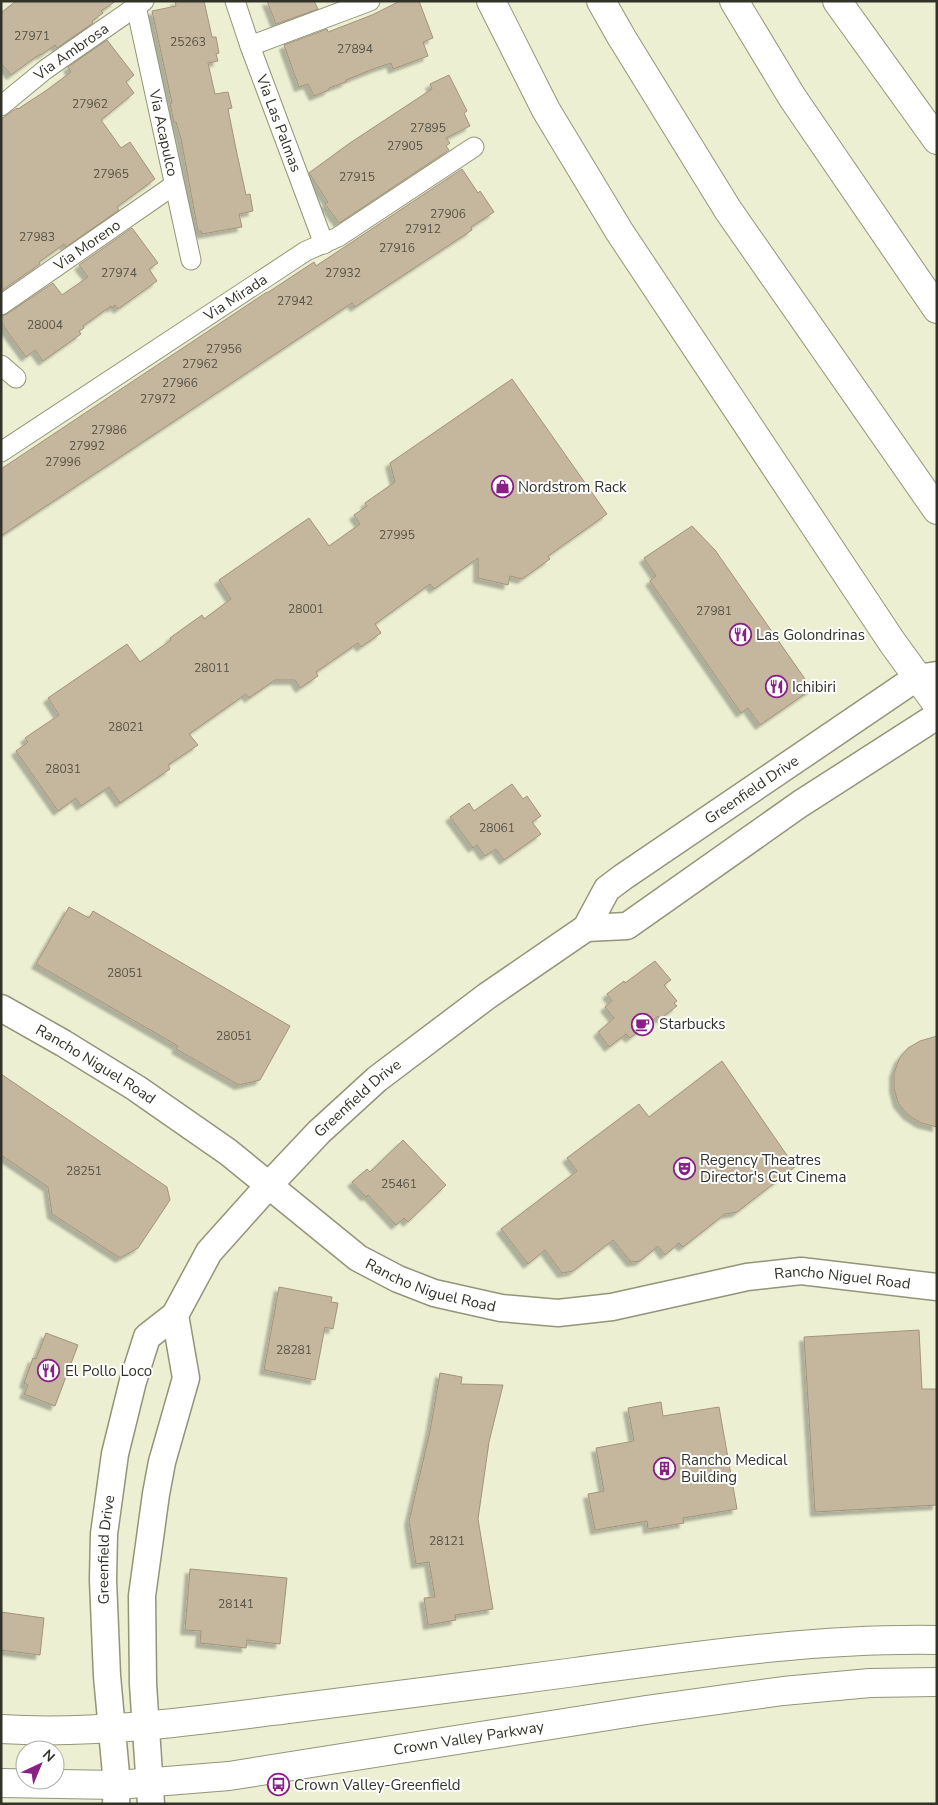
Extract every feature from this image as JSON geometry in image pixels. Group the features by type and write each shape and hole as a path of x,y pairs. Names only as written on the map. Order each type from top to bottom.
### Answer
{"main road":[{"path":"491,1 546,110 619,231 927,676 937,704"},
{"path":"601,1 728,210 937,510"},
{"path":"734,1 792,98 937,309"},
{"path":"838,1 937,140"},
{"name":"Greenfield Drive","path":"116,1794 107,1676 103,1580 104,1534 115,1454 133,1381 148,1337 175,1314 209,1252 320,1132 377,1079 487,996 586,928 607,889 927,676"},
{"path":"586,928 626,926 800,804 937,716"},
{"name":"Rancho Niguel Road","path":"1,1008 63,1042 136,1088 228,1152 358,1258 398,1280 434,1293 501,1308 558,1313 612,1307 747,1277 801,1271 937,1287"},
{"path":"151,1793 146,1725 142,1596 162,1462 186,1378 175,1314"},
{"path":"1,1729 112,1728 146,1725 414,1694 700,1655 895,1639 937,1640"},
{"name":"Crown Valley Parkway","path":"1,1783 116,1794 151,1793 229,1776 646,1710 870,1683 937,1682"}],"street":[{"name":"Via Las Palmas","path":"235,1 324,244"},
{"path":"250,46 370,1"},
{"name":"Via Ambrosa","path":"1,106 46,69 140,4"},
{"name":"Via Acapulco","path":"140,4 174,185 191,260"},
{"name":"Via Mirada","path":"1,452 306,251 338,237 474,147"},
{"name":"Via Moreno","path":"1,305 174,185"},
{"path":"1,365 16,378"}],"building":[{"path":"16,1 116,1 101,11 103,13 92,21 93,23 57,48 55,45 40,54 11,75 1,63 1,13"},
{"path":"175,1 204,1 212,37 216,37 219,53 216,54 218,61 208,63 215,94 228,92 232,108 228,109 236,149 246,195 250,194 253,211 239,214 242,227 202,234 201,231 198,231 181,139 176,122 174,123 170,103 172,103 152,11 176,6"},
{"path":"267,1 314,1 318,9 276,24"},
{"path":"400,1 419,1 433,38 423,42 428,56 393,69 391,63 376,68 314,96 308,84 299,87 284,45 327,29 328,32 372,15"},
{"path":"107,40 134,75 126,82 134,93 101,120 121,148 130,142 155,179 117,207 119,210 66,247 64,244 39,262 40,264 1,291 1,119 47,90 71,72 68,67"},
{"path":"449,75 467,111 464,113 470,126 446,138 450,143 446,146 449,150 339,223 325,204 328,202 309,173 350,143 432,89 430,84"},
{"path":"462,169 494,212 471,227 472,230 355,307 352,303 1,536 1,469 267,292 314,262 316,266"},
{"path":"132,228 158,263 149,269 157,281 118,309 115,305 112,308 111,306 83,326 84,328 79,331 81,334 43,361 35,350 26,357 7,331 1,321 1,316 7,314 53,283 62,295 88,277 79,265"},
{"path":"512,379 607,514 548,556 550,559 522,579 510,576 508,585 478,578 478,558 434,589 430,584 375,624 381,633 361,647 358,643 316,672 318,676 300,688 295,680 275,680 249,698 246,694 189,734 198,745 168,765 170,769 120,803 109,787 81,806 76,798 58,811 16,751 28,742 25,738 59,715 48,698 127,644 140,662 202,615 204,619 231,599 219,580 309,518 329,546 360,524 354,515 367,506 365,503 395,482 390,463"},
{"path":"692,526 715,550 812,689 760,725 748,708 741,713 650,581 656,576 644,558"},
{"path":"512,784 523,799 527,796 541,816 532,822 541,834 504,860 496,849 485,856 477,845 473,848 450,817 469,803 474,811"},
{"path":"69,907 89,918 93,911 290,1026 260,1080 239,1085 176,1049 178,1046 36,964"},
{"path":"655,961 671,980 664,985 677,1001 674,1003 677,1006 660,1019 658,1016 630,1038 626,1034 609,1047 598,1032 614,1018 605,1007 612,1001 607,994"},
{"path":"937,1036 937,1127 921,1123 908,1115 898,1103 894,1088 894,1073 899,1059 908,1048 920,1041"},
{"name":"Regency Theatres Director's Cut Cinema","path":"722,1061 795,1167 737,1212 725,1214 683,1247 679,1243 665,1255 658,1246 640,1261 631,1262 613,1240 573,1271 562,1273 545,1250 528,1264 501,1229 577,1171 567,1158 639,1104 649,1117"},
{"path":"1,1074 167,1187 170,1200 138,1248 120,1258 52,1214 48,1187 1,1155"},
{"path":"403,1140 446,1185 408,1222 404,1218 396,1225 368,1195 366,1197 352,1182 367,1169 370,1172"},
{"path":"279,1287 332,1297 331,1302 338,1303 333,1329 325,1327 315,1380 264,1370"},
{"path":"919,1330 922,1389 937,1389 937,1505 815,1512 804,1337"},
{"name":"El Pollo Loco","path":"46,1333 78,1345 55,1406 24,1394 28,1385 24,1383 33,1358 36,1359"},
{"path":"440,1373 462,1377 461,1384 503,1385 489,1442 478,1519 493,1609 455,1615 456,1620 428,1625 424,1598 435,1597 429,1562 416,1564 409,1521 430,1431"},
{"name":"Rancho Medical Building","path":"661,1402 663,1416 719,1407 737,1509 683,1518 684,1523 648,1529 647,1521 595,1530 588,1494 604,1491 596,1448 634,1441 628,1408"},
{"path":"190,1569 287,1578 280,1644 247,1640 246,1648 200,1643 201,1631 185,1630"},
{"path":"1,1612 44,1618 40,1655 1,1650"}],"place":[{"name":"Nordstrom Rack","path":"502,487"},
{"name":"Las Golondrinas","path":"740,635"},
{"name":"Ichibiri","path":"776,687"},
{"name":"Starbucks","path":"643,1024"},
{"name":"Regency Theatres Director's Cut Cinema","path":"684,1169"},
{"name":"El Pollo Loco","path":"49,1371"},
{"name":"Rancho Medical Building","path":"665,1469"},
{"name":"Crown Valley-Greenfield","path":"278,1785"}]}
